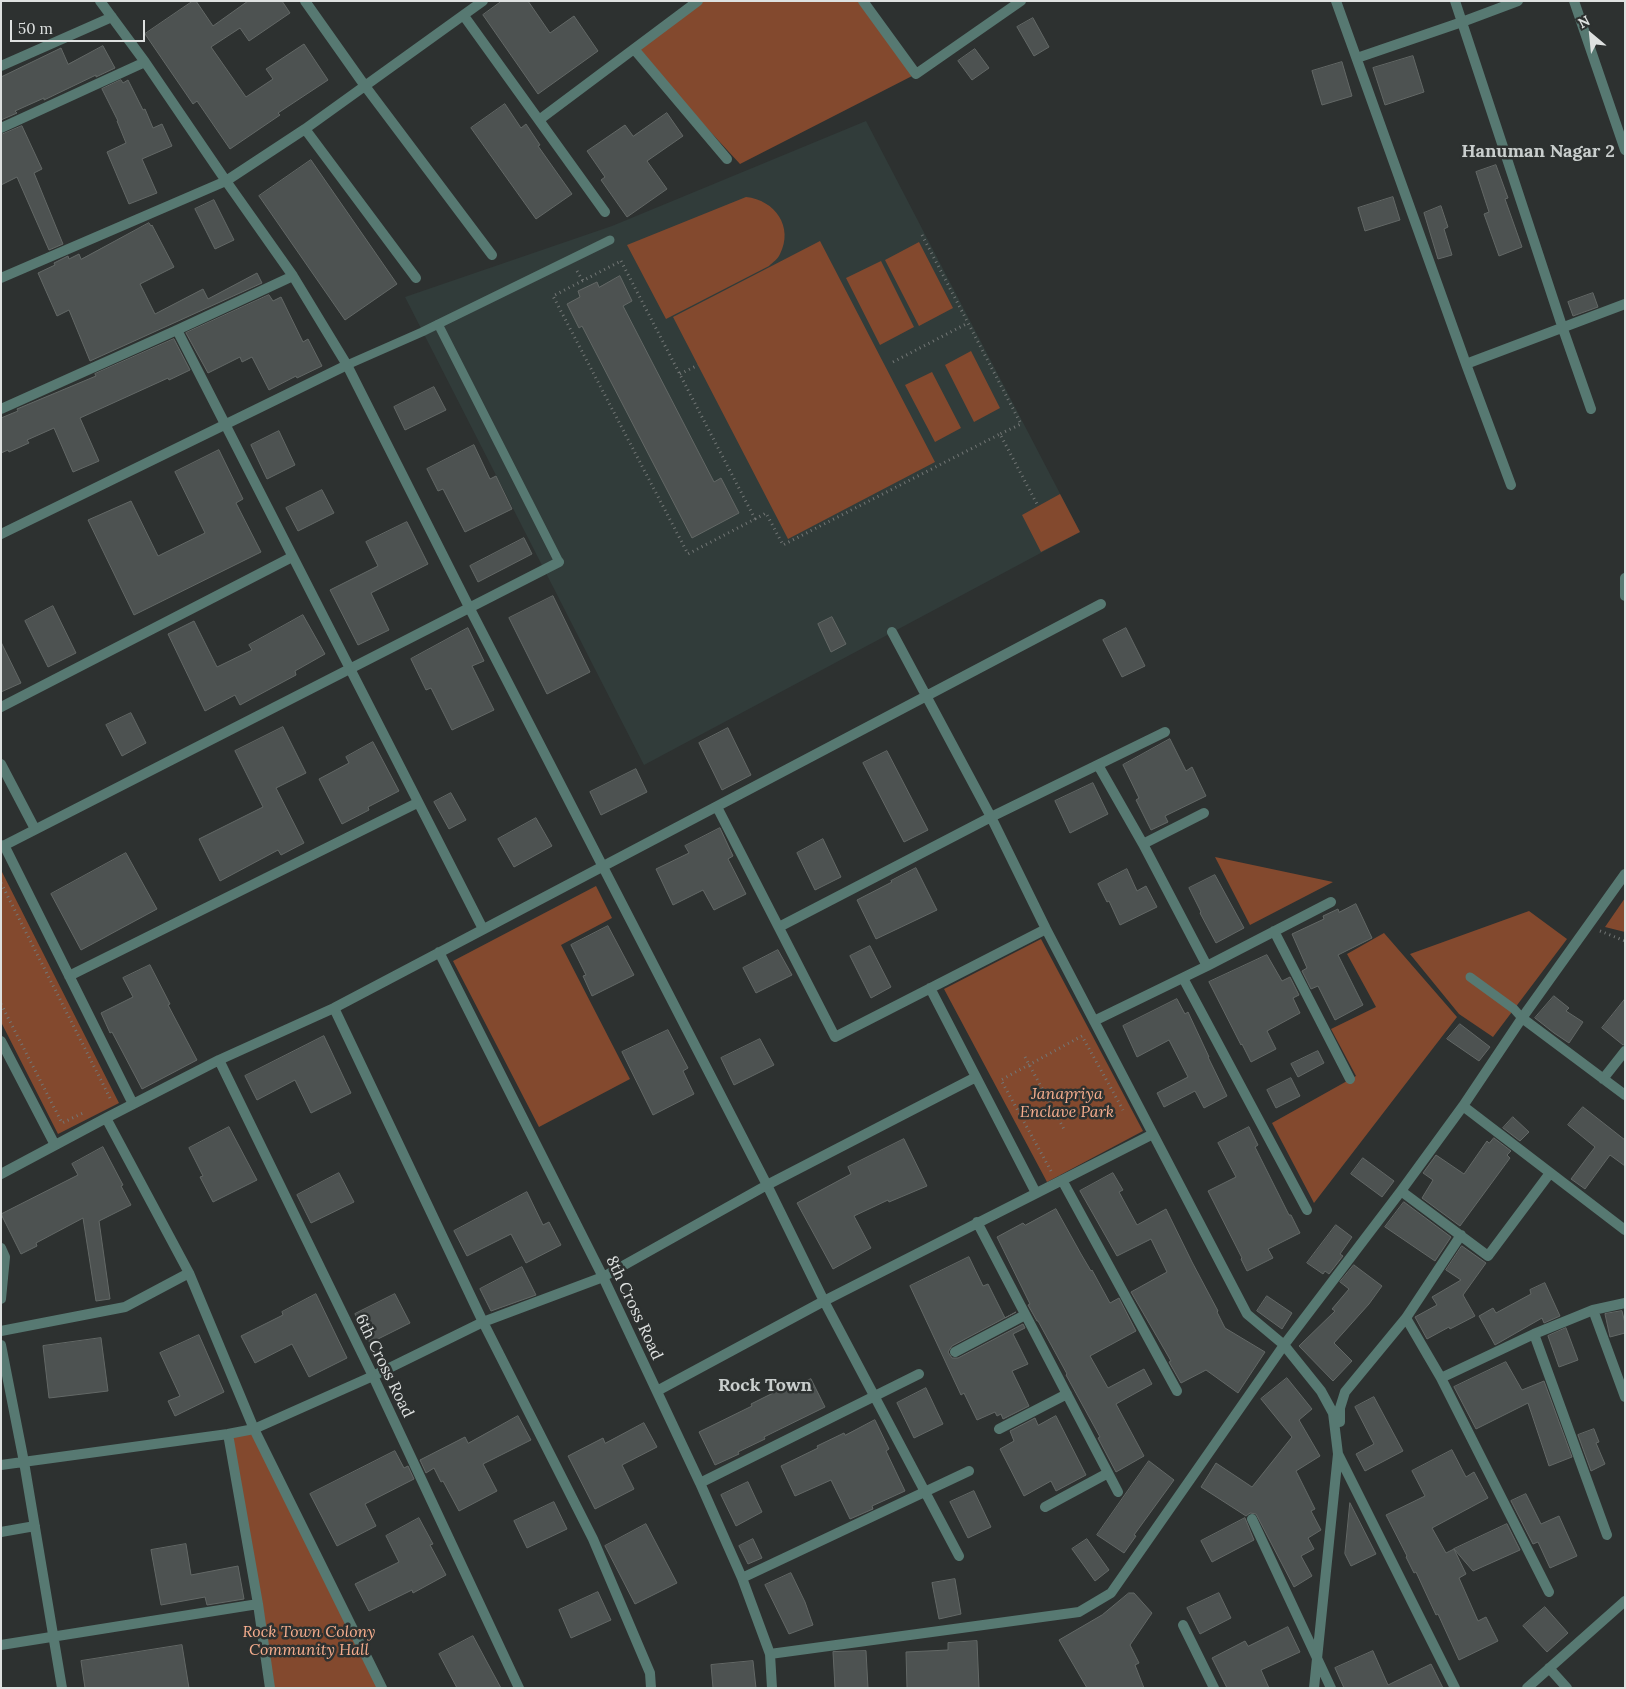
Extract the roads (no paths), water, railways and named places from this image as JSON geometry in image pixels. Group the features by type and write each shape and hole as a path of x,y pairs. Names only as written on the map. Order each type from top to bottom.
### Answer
{"street":[{"path":"100,1 145,62 293,276 347,365 824,1301 959,1556"},
{"path":"304,1 365,86 492,255"},
{"path":"1,278 226,181 305,129 483,1"},
{"path":"539,120 698,1"},
{"path":"863,1 916,74 1021,1"},
{"path":"1336,1 1511,485"},
{"path":"1455,1 1562,329 1591,409"},
{"path":"1357,58 1518,1"},
{"path":"1574,1 1625,150"},
{"path":"464,16 605,212"},
{"path":"1,66 112,17"},
{"path":"634,49 727,159"},
{"path":"1,128 145,62"},
{"path":"305,129 416,278"},
{"path":"1,409 293,276"},
{"path":"1466,364 1625,304"},
{"path":"177,330 483,929"},
{"path":"1,534 347,365"},
{"path":"1,707 292,557"},
{"path":"133,1104 3,846 558,562"},
{"path":"1625,578 1625,596"},
{"path":"1,1174 219,1060 334,1008 1101,604"},
{"path":"892,632 991,817 1046,929 1247,1314 1284,1345 1322,1391 1334,1413 1338,1454 1455,1688"},
{"path":"779,927 991,817 1165,732"},
{"path":"1,764 35,829"},
{"path":"1098,765 1143,844 1207,966"},
{"path":"69,976 417,803"},
{"path":"717,807 835,1037 1046,929"},
{"path":"1143,844 1204,813"},
{"path":"770,1654 1079,1612 1111,1593 1284,1345 1463,1106 1522,1018 1625,874"},
{"path":"1094,1021 1207,966 1331,902"},
{"path":"1274,930 1350,1079"},
{"name":"8th Cross Road","path":"439,952 603,1276 700,1483 742,1578 770,1654 772,1688"},
{"path":"1182,978 1307,1210"},
{"path":"930,988 1036,1193"},
{"path":"334,1008 484,1322 593,1539 650,1673 651,1688"},
{"path":"1522,1018 1625,1094"},
{"path":"1,1041 55,1145"},
{"path":"1603,1079 1625,1051"},
{"name":"6th Cross Road","path":"219,1060 373,1376 519,1688"},
{"path":"1,1465 254,1429 373,1376 484,1322 603,1276 766,1186 976,1077"},
{"path":"1463,1106 1625,1230"},
{"path":"106,1118 189,1274 254,1429 382,1688"},
{"path":"657,1391 824,1301 1153,1134"},
{"path":"1401,1191 1488,1256 1550,1173"},
{"path":"1062,1180 1177,1391"},
{"path":"977,1222 1118,1492"},
{"path":"1314,1688 1338,1454 1340,1408 1345,1392 1406,1318 1461,1235"},
{"path":"1,1248 4,1257 1,1299"},
{"path":"1,1331 125,1307 189,1274"},
{"path":"1440,1378 1534,1334 1593,1310 1625,1303"},
{"path":"1593,1310 1625,1397"},
{"path":"956,1352 1025,1315"},
{"path":"1406,1318 1440,1378 1549,1592"},
{"path":"1534,1334 1607,1535"},
{"path":"1,1345 24,1462 62,1688"},
{"path":"700,1483 919,1374"},
{"path":"999,1428 1067,1394"},
{"path":"228,1434 258,1604 270,1688"},
{"path":"742,1578 969,1470"},
{"path":"1045,1507 1108,1473"},
{"path":"1252,1519 1331,1688"},
{"path":"1,1532 35,1526"},
{"path":"1527,1688 1624,1602"},
{"path":"1,1644 258,1604"},
{"path":"1183,1625 1214,1688"},
{"path":"1549,1668 1567,1688"}],"lane":[{"path":"347,365 438,324 610,240"},
{"path":"438,324 558,562"},
{"path":"1470,977 1522,1018"}],"district":[{"name":"Hanuman Nagar 2","path":"1538,152"},
{"name":"Rock Town","path":"765,1386"}],"park label":[{"name":"Janapriya Enclave Park","path":"1067,1103"},
{"name":"Rock Town Colony Community Hall","path":"309,1641"}]}
